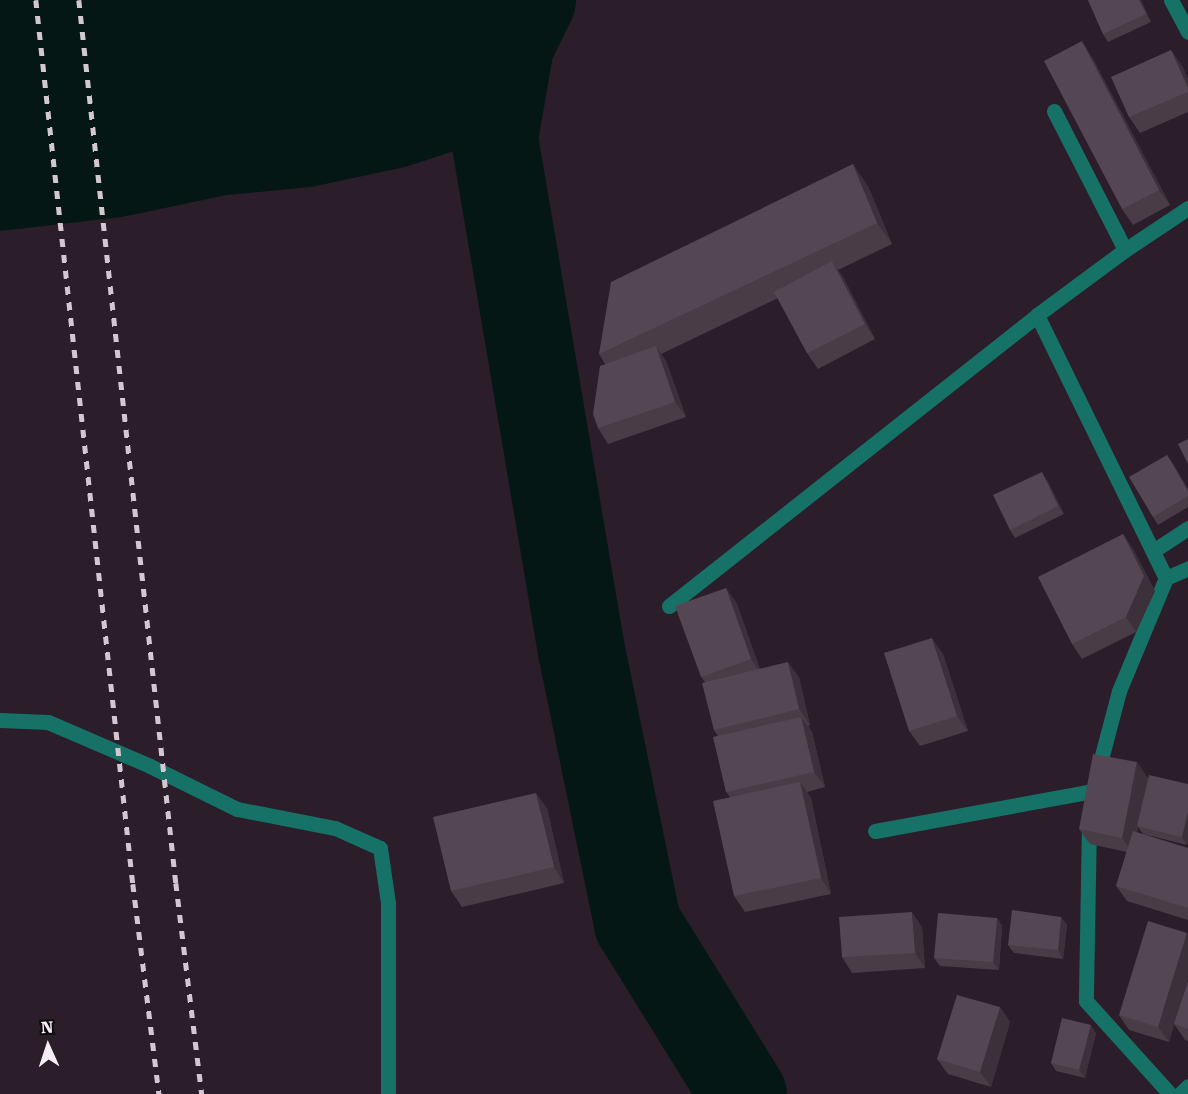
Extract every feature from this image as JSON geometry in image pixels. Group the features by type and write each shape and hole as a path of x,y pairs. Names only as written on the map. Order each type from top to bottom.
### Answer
{"street":[{"path":"1171,0 1188,32"},
{"path":"1054,111 1125,250"},
{"path":"669,606 1037,315 1188,207"},
{"path":"1037,315 1166,578"},
{"path":"1153,551 1188,528"},
{"path":"1170,1094 1086,1001 1087,836 1092,791 1119,691 1166,578 1188,568"},
{"path":"0,720 48,722 150,766 237,809 335,828 380,848 388,903 388,1094"},
{"path":"875,831 1092,791"},
{"path":"1180,1094 1188,1086"}],"shaded area":[{"path":"0,0 576,0 564,30 494,138 405,167 311,187 227,195 122,217 0,231"}],"building":[{"path":"1088,0 1139,0 1146,14 1103,34"},
{"path":"1082,41 1159,190 1122,209 1044,61"},
{"path":"1171,50 1188,92 1129,117 1111,77"},
{"path":"853,164 877,223 599,354 611,282"},
{"path":"832,261 865,324 807,353 774,292"},
{"path":"656,346 675,402 598,428 593,414 600,366"},
{"path":"1188,439 1188,464 1178,444"},
{"path":"1167,455 1188,491 1188,496 1153,517 1129,477"},
{"path":"1042,472 1058,506 1010,530 993,495"},
{"path":"1123,534 1144,576 1126,617 1072,644 1038,577"},
{"path":"726,588 751,659 701,677 675,606"},
{"path":"932,638 957,716 909,731 884,653"},
{"path":"788,662 799,709 714,730 702,683"},
{"path":"801,717 814,772 726,792 713,737"},
{"path":"1093,754 1137,762 1122,838 1079,829"},
{"path":"1149,775 1188,784 1188,812 1182,837 1137,826"},
{"path":"800,782 821,878 734,896 713,801"},
{"path":"536,793 554,867 451,891 433,817"},
{"path":"1133,831 1188,848 1188,908 1116,886"},
{"path":"1012,910 1061,917 1058,950 1008,945"},
{"path":"912,912 915,953 842,957 839,917"},
{"path":"938,913 997,918 993,962 934,958"},
{"path":"1148,921 1187,933 1158,1027 1119,1015"},
{"path":"1188,981 1188,1029 1174,1024"},
{"path":"957,995 1000,1007 980,1072 937,1059"},
{"path":"1062,1018 1091,1025 1079,1070 1051,1063"}],"waterway":[{"path":"532,0 510,45 494,138 581,650 637,923 743,1094"}],"railway":[{"path":"36,0 133,884 159,1094"},
{"path":"79,0 176,883 202,1094"}]}
